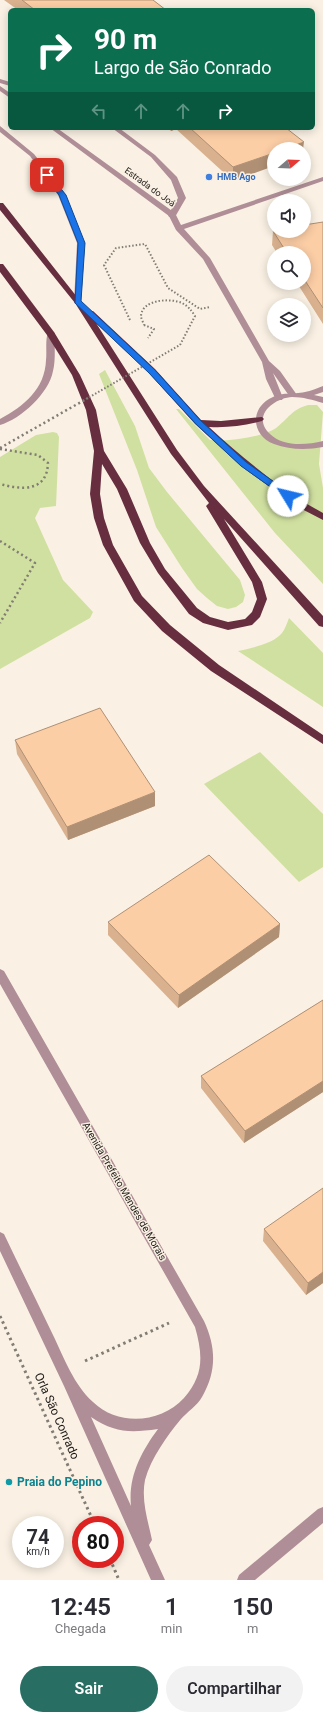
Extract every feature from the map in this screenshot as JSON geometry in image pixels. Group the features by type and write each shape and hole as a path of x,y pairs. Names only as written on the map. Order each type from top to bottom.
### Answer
{"highway":[{"path":"0,204 78,302 174,452 201,488 323,622"},
{"path":"0,266 51,334 76,375 91,410 99,451 95,494 99,518 108,545 138,598 166,628 215,668 323,740"},
{"path":"78,302 152,372 198,422 244,464 300,504 323,518"},
{"path":"198,422 212,425 259,419"},
{"path":"99,451 122,489 145,543 161,571 193,611 207,620 228,626 248,622 256,614 262,599 257,582 201,488"}],"street":[{"path":"0,88 8,94"},
{"path":"0,128 32,155 62,195 81,243 78,302"},
{"name":"Estrada do Joá","path":"56,130 172,214 180,228 206,258 266,362 270,379 279,398"},
{"path":"118,130 153,156 174,179 182,198 172,214"},
{"path":"180,228 323,179"},
{"path":"0,422 11,417 24,407 35,397 44,384 48,373 51,334"},
{"name":"Estrada do Joá","path":"266,362 277,372 294,395"},
{"path":"305,395 323,389"},
{"path":"323,400 305,395 294,395 279,398 268,403 262,411 259,419 261,427 267,435 276,442 300,448 313,447 323,444"},
{"name":"Avenida Prefeito Mendes de Morais","path":"0,974 200,1325 207,1347 206,1371 197,1393 153,1447 146,1459 140,1476 137,1491 138,1509 150,1562"},
{"name":"Avenida Prefeito Mendes de Morais","path":"0,1238 69,1382 158,1580"},
{"name":"Avenida Prefeito Mendes de Morais","path":"69,1382 88,1407 109,1421 133,1426 158,1423 180,1412"},
{"path":"244,1580 323,1514"}],"path":[{"path":"130,322 104,265 116,248 145,244 168,288 200,309 231,301"},
{"path":"0,448 180,346 195,316 189,306 182,302 168,300 158,301 147,306 140,314 140,319 144,325"},
{"path":"0,448 38,455 48,463 48,476 44,481 36,485 16,487 0,484"},
{"path":"0,541 35,563 0,623"},
{"name":"Orla São Conrado","path":"0,1316 91,1516"},
{"path":"85,1361 169,1323"},
{"path":"114,1568 119,1580"}],"green space":[{"path":"105,370 135,426 149,468 240,580 245,595 243,602 236,607 228,609 217,606 197,589 156,527 137,470 99,374"},
{"path":"308,405 317,405 323,412 319,464 323,488 323,584 275,533 176,409 179,409 210,440 225,440 254,436 270,431 276,428 298,409"},
{"path":"53,432 57,433 59,437 56,506 40,508 35,518 63,580 93,612 90,618 0,669 0,457 36,435"},
{"path":"289,618 323,653 323,707 238,651 262,645 278,637 285,628"},
{"path":"260,752 323,814 323,867 299,882 204,784"}],"building":[{"path":"22,0 153,0 163,8 32,8"},
{"path":"192,130 289,130 304,142 267,142 267,155 233,167"},
{"path":"323,222 323,308 311,290 311,246 283,246 277,238 311,238 311,224"},
{"path":"100,708 155,792 67,827 15,740"},
{"path":"209,855 280,924 179,995 108,922"},
{"path":"323,1000 323,1081 245,1131 201,1076"},
{"path":"323,1188 323,1272 308,1283 264,1229"}],"place":[{"name":"HMB Ago","path":"209,177"},
{"name":"Praia do Pepino","path":"9,1482"}],"route":[{"path":"47,175 62,195 81,243 78,302 152,372 198,422 244,464 288,496"}]}
